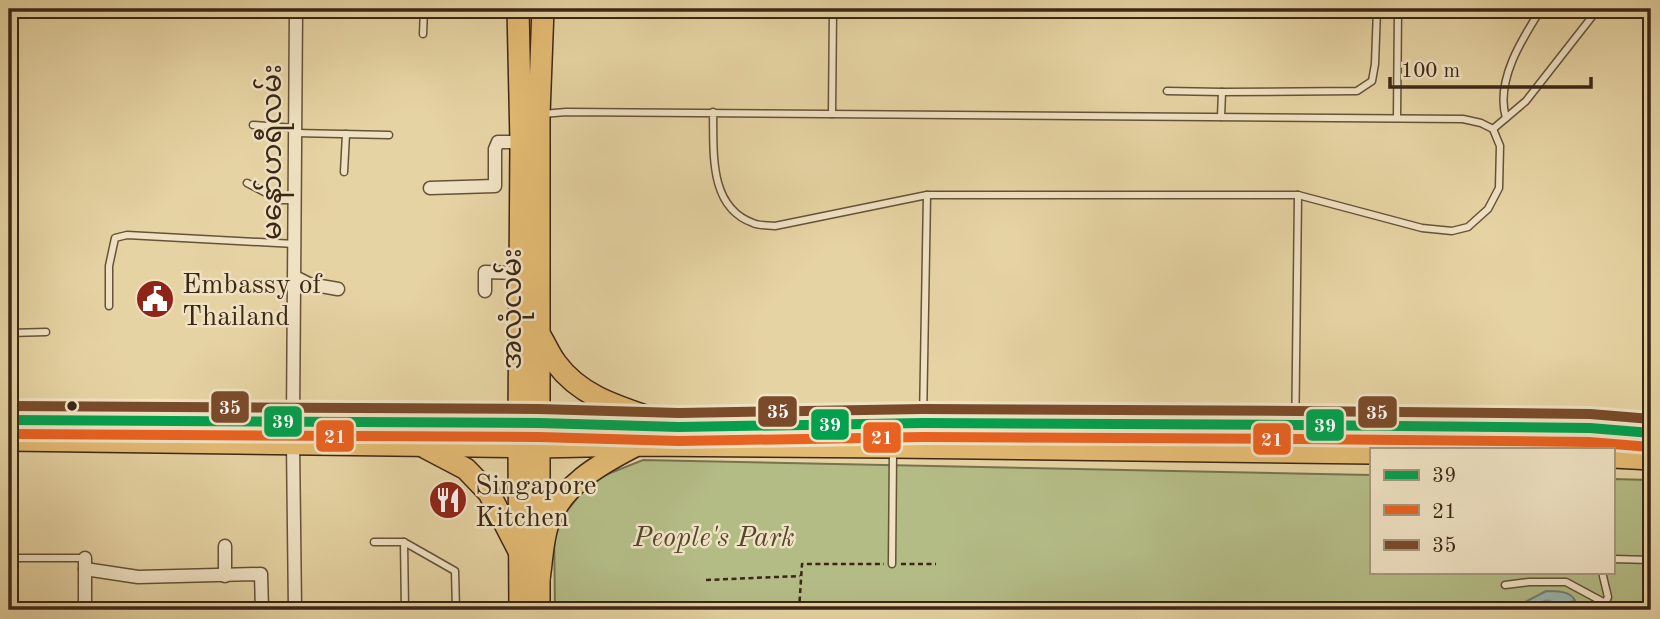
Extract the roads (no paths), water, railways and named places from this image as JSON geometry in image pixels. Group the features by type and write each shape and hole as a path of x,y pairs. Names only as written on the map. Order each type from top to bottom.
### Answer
{"main road":[{"name":"အလုံလမ်း","path":"519,9 529,114 539,334 529,423"},
{"name":"အလုံလမ်း","path":"539,610 521,273 521,142 529,114 543,9"},
{"path":"539,334 557,365 584,390 601,401 679,427"},
{"path":"9,420 293,433 421,446 636,445 1370,453"},
{"path":"9,440 293,433 529,423 679,427 923,423 1296,425 1590,428 1651,433"},
{"path":"539,579 548,523 559,503 596,467 636,445"},
{"path":"421,446 466,470 489,494 520,553"},
{"name":"အလုံလမ်း","path":"520,610 520,553 529,447"},
{"path":"1614,457 1651,459"}],"street":[{"name":"မနော်ဟရီလမ်း","path":"295,610 293,433 296,9"},
{"path":"430,188 495,186 495,149 498,142 521,142"},
{"path":"485,291 485,272 521,273"},
{"path":"295,277 309,284 338,289"},
{"path":"225,546 225,576"},
{"path":"85,610 85,563 138,577 261,574 262,610"}],"lane":[{"path":"423,34 424,9"},
{"path":"832,114 833,9"},
{"path":"1167,91 1357,91 1372,80 1377,9"},
{"path":"1397,118 1398,9"},
{"path":"1506,118 1503,106 1506,81 1516,51 1541,9"},
{"path":"1493,129 1527,102 1598,9"},
{"path":"1221,117 1222,92"},
{"path":"529,114 713,112 1463,119 1493,129 1500,146 1499,188 1488,209 1468,227 1452,231 1438,231 1298,195 927,195 775,226 754,224 727,204 721,190 716,175 713,112"},
{"path":"253,125 346,134 390,135"},
{"path":"344,172 346,134"},
{"path":"247,183 280,200 295,200"},
{"path":"923,423 927,195"},
{"path":"1295,453 1298,195"},
{"path":"109,306 109,266 115,237 127,235 295,244"},
{"path":"9,333 46,332"},
{"path":"892,564 893,447"},
{"path":"374,542 404,542 455,571 456,610"},
{"path":"404,542 405,610"},
{"path":"9,558 85,563"},
{"path":"1614,559 1651,560"},
{"path":"1602,574 1605,603"},
{"path":"1505,585 1566,582 1605,603"}],"water":[{"path":"1546,591 1567,593 1574,599 1577,610 1510,610"}],"place":[{"name":"Embassy of Thailand","path":"155,299"},
{"name":"Singapore Kitchen","path":"448,500"}],"park label":[{"name":"People's Park","path":"714,536"}]}
